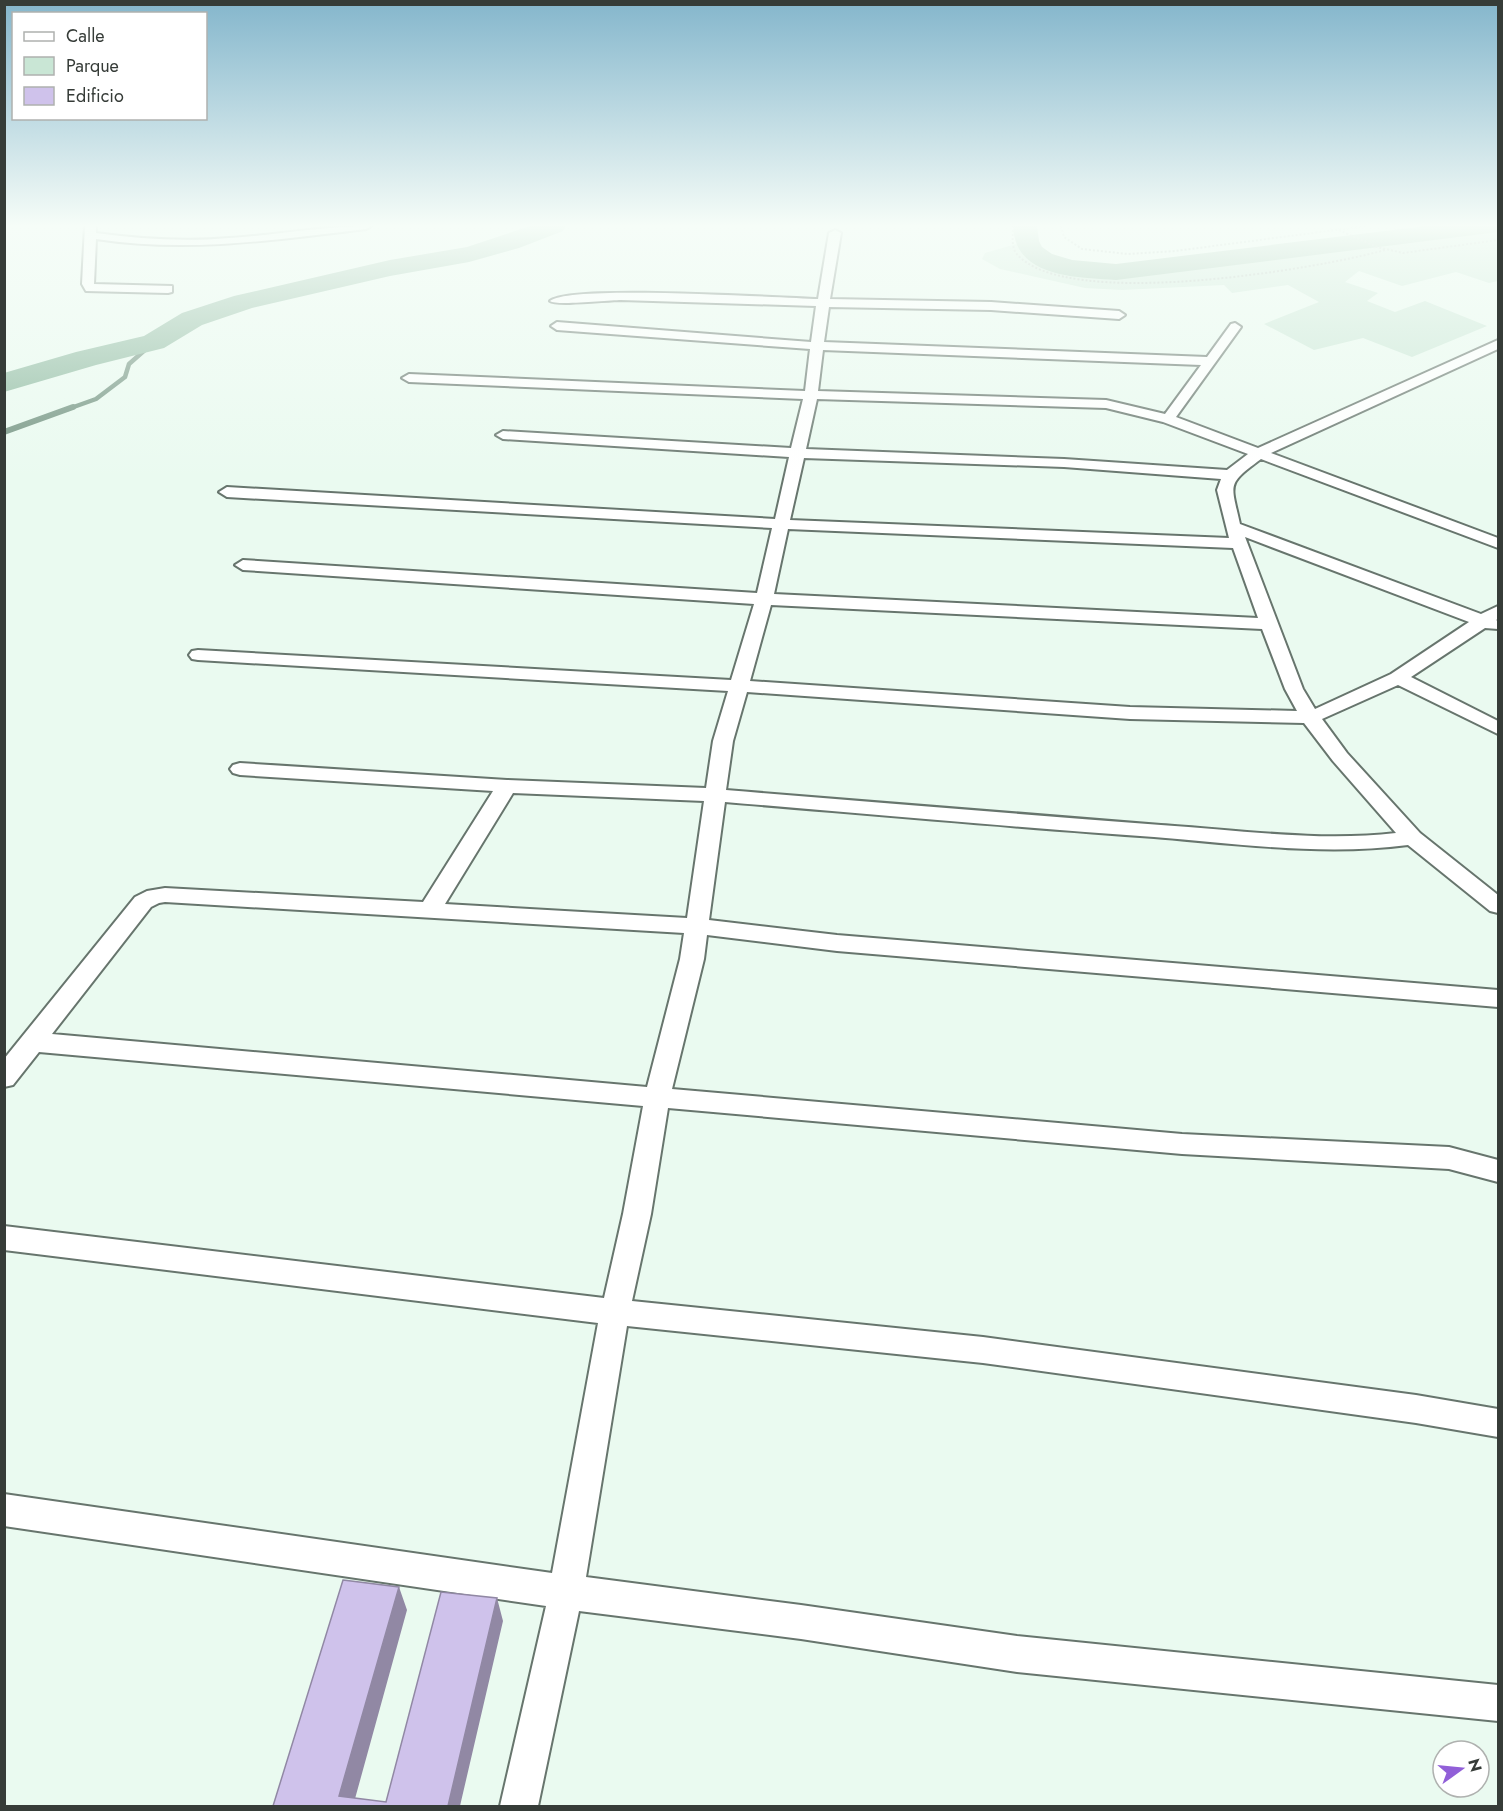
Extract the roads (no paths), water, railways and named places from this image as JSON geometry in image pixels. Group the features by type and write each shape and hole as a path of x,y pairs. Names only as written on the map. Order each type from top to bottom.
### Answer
{"street":[{"path":"519,1806 566,1592 615,1312 637,1214 657,1099 681,1009 696,926 723,741 764,598 812,395 822,311"},
{"path":"1055,311 1119,315"},
{"path":"557,326 817,346 1210,361"},
{"path":"1168,419 1235,327"},
{"path":"1498,344 1485,359 1261,452 1230,475 1225,490 1237,535 1294,688 1310,717 1340,757 1412,838 1498,906"},
{"path":"409,378 812,395 1081,402 1134,409 1261,452 1498,543"},
{"path":"503,435 798,453 1064,464 1230,475"},
{"path":"227,492 782,524 1237,535 1490,624"},
{"path":"243,565 764,598 1271,624"},
{"path":"198,655 608,677 1130,713 1310,717 1342,705 1398,678 1490,624 1498,611"},
{"path":"1398,678 1498,728"},
{"path":"240,769 507,786 715,795 1033,822 1310,842 1371,843 1412,838"},
{"path":"430,909 507,786"},
{"path":"4,1078 143,903 155,896 165,895 696,926 837,943 1498,999"},
{"path":"34,1042 1182,1144 1449,1158 1498,1171"},
{"path":"4,1238 615,1312 983,1350 1405,1407 1498,1423"},
{"path":"4,1510 566,1592 801,1622 1017,1654 1498,1703"}],"waterway":[{"path":"4,383 87,358 154,342 192,319 218,311"},
{"path":"68,409 96,399 125,377 129,364 154,342"},
{"path":"4,432 73,407"}]}
